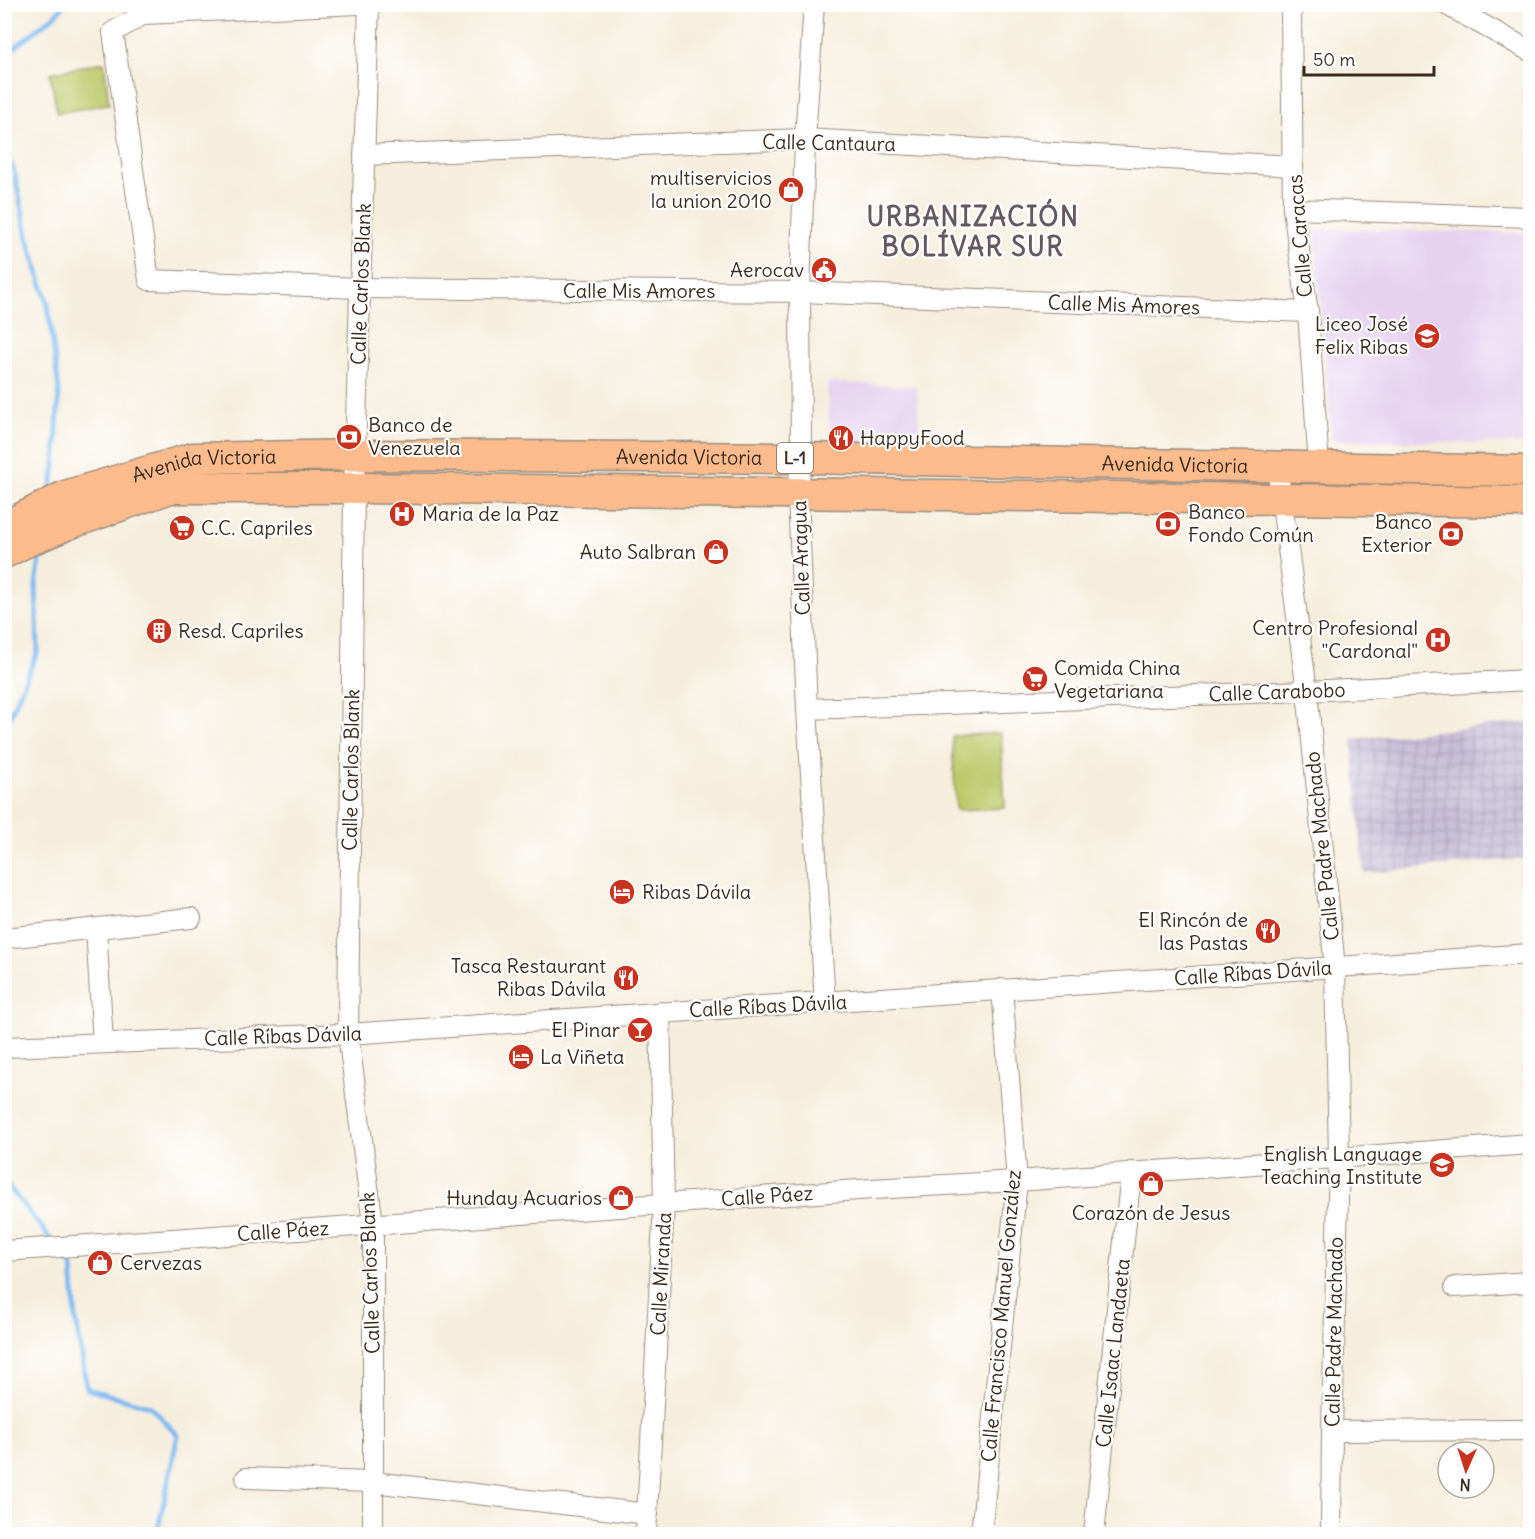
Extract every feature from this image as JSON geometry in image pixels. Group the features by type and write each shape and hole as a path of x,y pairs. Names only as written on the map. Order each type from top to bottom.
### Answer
{"main road":[{"name":"Avenida Victoria","path":"15,534 193,458 356,455 801,458 1279,483 1530,502"},
{"name":"Avenida Victoria","path":"66,511 170,488 798,494 1279,483 1319,466 1530,471"}],"street":[{"name":"Calle Mis Amores","path":"358,4 144,14 113,32 149,280 361,288 801,292 1308,312"},
{"name":"Calle Carlos Blank","path":"369,4 354,488 348,1034 373,1224 373,1534"},
{"name":"Calle Aragua","path":"814,4 805,139 801,292 801,458 798,494 807,709 825,1003"},
{"name":"Calle Caracas","path":"1291,4 1293,209 1308,312 1319,466"},
{"path":"1445,4 1530,51"},
{"name":"Calle Cantaura","path":"364,155 805,139 1293,166"},
{"path":"1293,209 1530,217"},
{"name":"Calle Padre Machado","path":"1279,483 1307,691 1335,968 1339,1159 1331,1534"},
{"name":"Calle Carabobo","path":"807,709 1307,691 1530,680"},
{"path":"5,938 191,918"},
{"path":"96,928 103,1043"},
{"name":"Calle Ríbas Dávila","path":"4,1047 348,1034 1530,954"},
{"name":"Calle Francisco Manuel González","path":"981,1534 1017,1181 1002,989"},
{"name":"Calle Miranda","path":"646,1534 664,1204 660,1012"},
{"name":"Calle Páez","path":"4,1251 1530,1144"},
{"name":"Calle Isaac Landaeta","path":"1094,1534 1131,1172"},
{"path":"1455,1287 1530,1282"},
{"path":"1332,1431 1530,1430"},
{"path":"246,1478 373,1482 648,1514"}],"shaded area":[{"name":"Liceo José Felix Ribas","path":"1314,229 1530,233 1530,444 1332,440"},
{"path":"827,382 917,387 920,448 830,446"},
{"path":"1530,722 1530,858 1364,873 1352,739"}],"green space":[{"path":"104,62 109,104 57,113 50,73"},
{"path":"1001,733 1005,808 956,810 952,736"}],"waterway":[{"path":"4,56 54,16 65,4"},
{"path":"4,150 14,170 27,236 48,305 59,391 55,466 51,490"},
{"path":"4,730 38,651 36,585 42,547"},
{"path":"4,1181 53,1242"},
{"path":"60,1251 72,1266 76,1320 87,1389 150,1406 178,1435 157,1534"}],"place":[{"name":"multiservicios la union 2010","path":"791,190"},
{"name":"Aerocav","path":"824,270"},
{"name":"Liceo José Felix Ribas","path":"1427,336"},
{"name":"Banco de Venezuela","path":"349,437"},
{"name":"HappyFood","path":"841,438"},
{"name":"Maria de la Paz","path":"402,514"},
{"name":"Banco Fondo Común","path":"1168,524"},
{"name":"C.C. Capriles","path":"182,528"},
{"name":"Banco Exterior","path":"1451,534"},
{"name":"Auto Salbran","path":"716,552"},
{"name":"Resd. Capriles","path":"159,631"},
{"name":"Centro Profesional \"Cardonal\"","path":"1438,640"},
{"name":"Comida China Vegetariana","path":"1035,679"},
{"name":"Ribas Dávila","path":"622,892"},
{"name":"El Rincón de las Pastas","path":"1268,931"},
{"name":"Tasca Restaurant Ribas Dávila","path":"626,978"},
{"name":"El Pinar","path":"640,1030"},
{"name":"La Viñeta","path":"521,1057"},
{"name":"English Language Teaching Institute","path":"1442,1165"},
{"name":"Corazón de Jesus","path":"1151,1184"},
{"name":"Hunday Acuarios","path":"621,1198"},
{"name":"Cervezas","path":"100,1263"}],"district":[{"name":"URBANIZACIÓN BOLÍVAR SUR","path":"973,232"}]}
